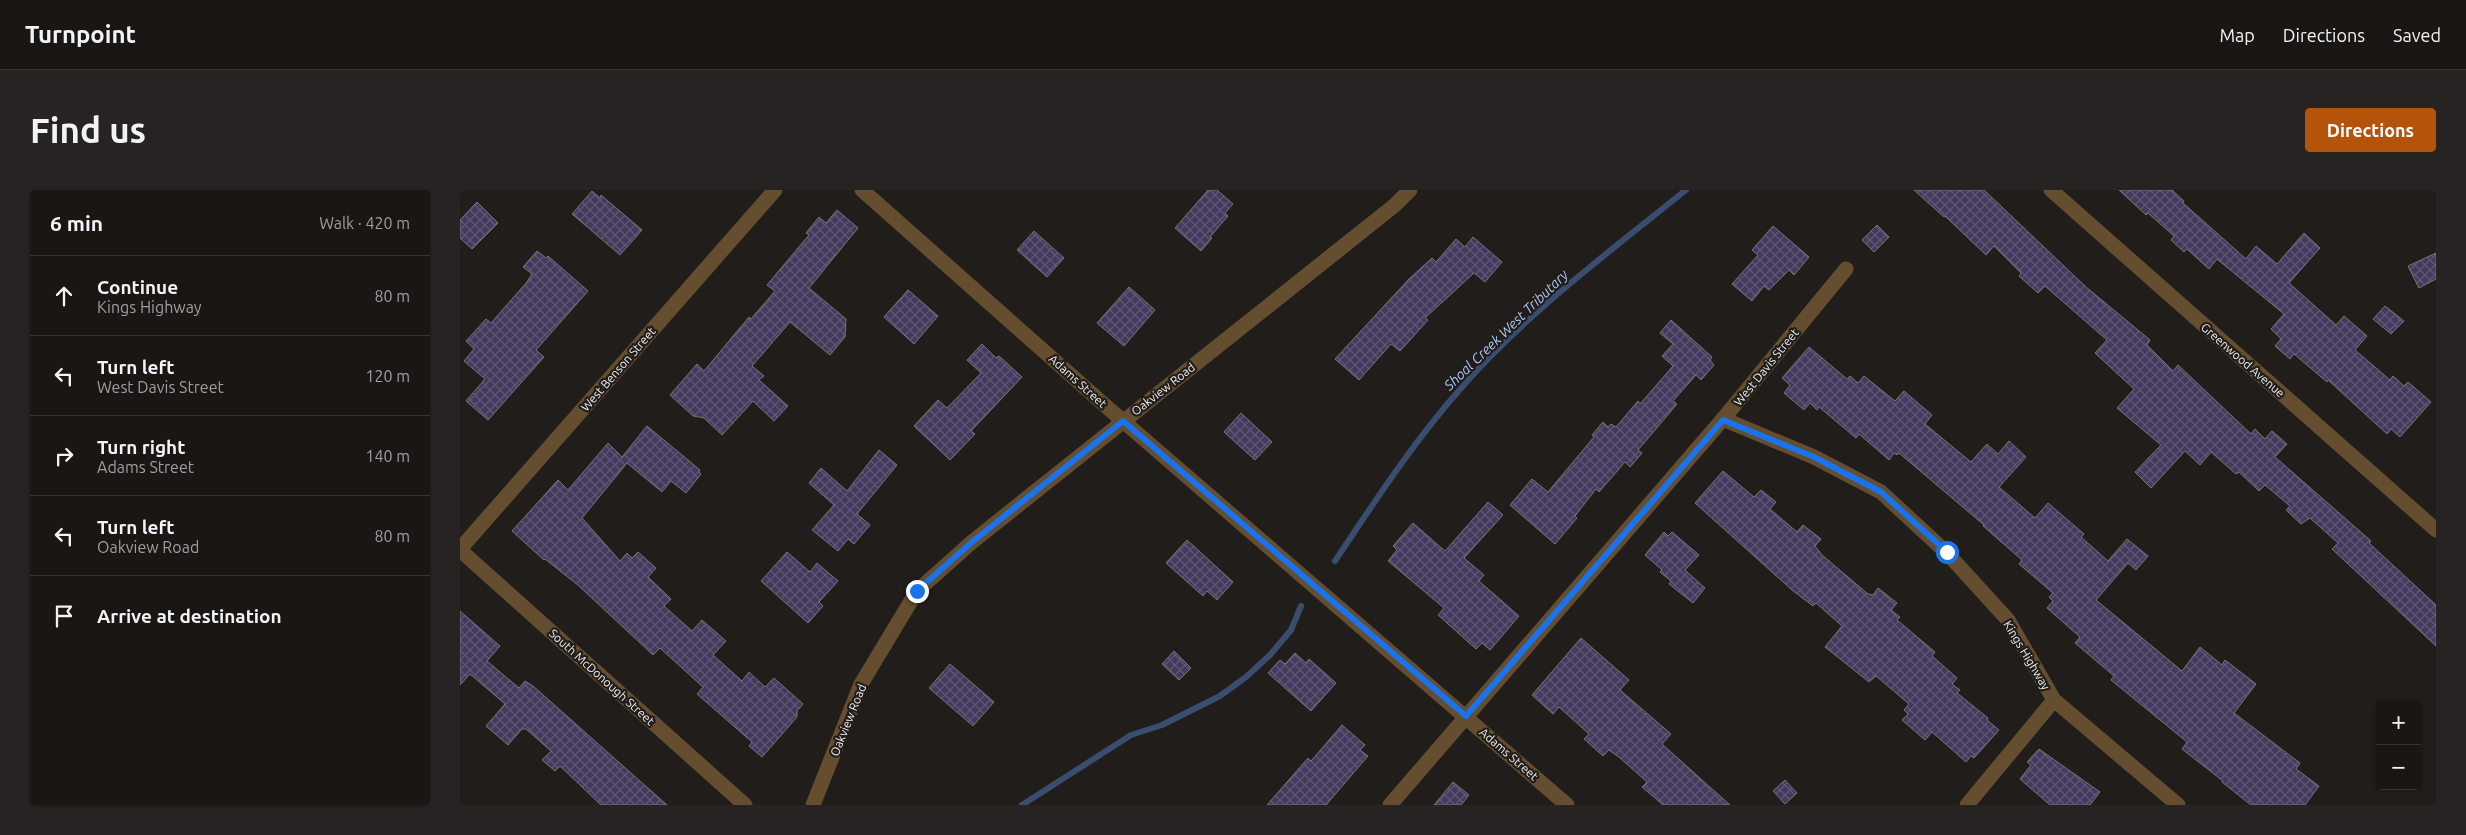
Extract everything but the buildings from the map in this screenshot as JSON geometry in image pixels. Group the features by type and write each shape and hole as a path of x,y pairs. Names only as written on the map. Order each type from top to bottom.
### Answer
{"street":[{"name":"West Benson Street","path":"460,549 775,190"},
{"name":"Adams Street","path":"862,190 1123,421 1567,805"},
{"name":"Oakview Road","path":"813,805 861,684 917,591 972,542 1395,205 1410,190"},
{"name":"Greenwood Avenue","path":"2051,190 2436,530"},
{"name":"West Davis Street","path":"1390,805 1723,420 1846,269"},
{"name":"Kings Highway","path":"1723,420 1814,457 1881,492 1947,552 2008,620 2054,700 2178,805"},
{"name":"South McDonough Street","path":"460,549 745,805"},
{"path":"1966,805 2054,700"}],"waterway":[{"name":"Shoal Creek West Tributary","path":"1335,561 1411,450 1444,408 1487,360 1514,333 1570,284 1686,190"},
{"name":"Shoal Creek West Tributary","path":"1022,805 1131,735 1162,725 1220,696 1246,677 1270,655 1291,630 1301,606"}],"route":[{"path":"917,591 972,542 1123,421 1466,716 1723,420 1814,457 1881,492 1947,552"}]}
